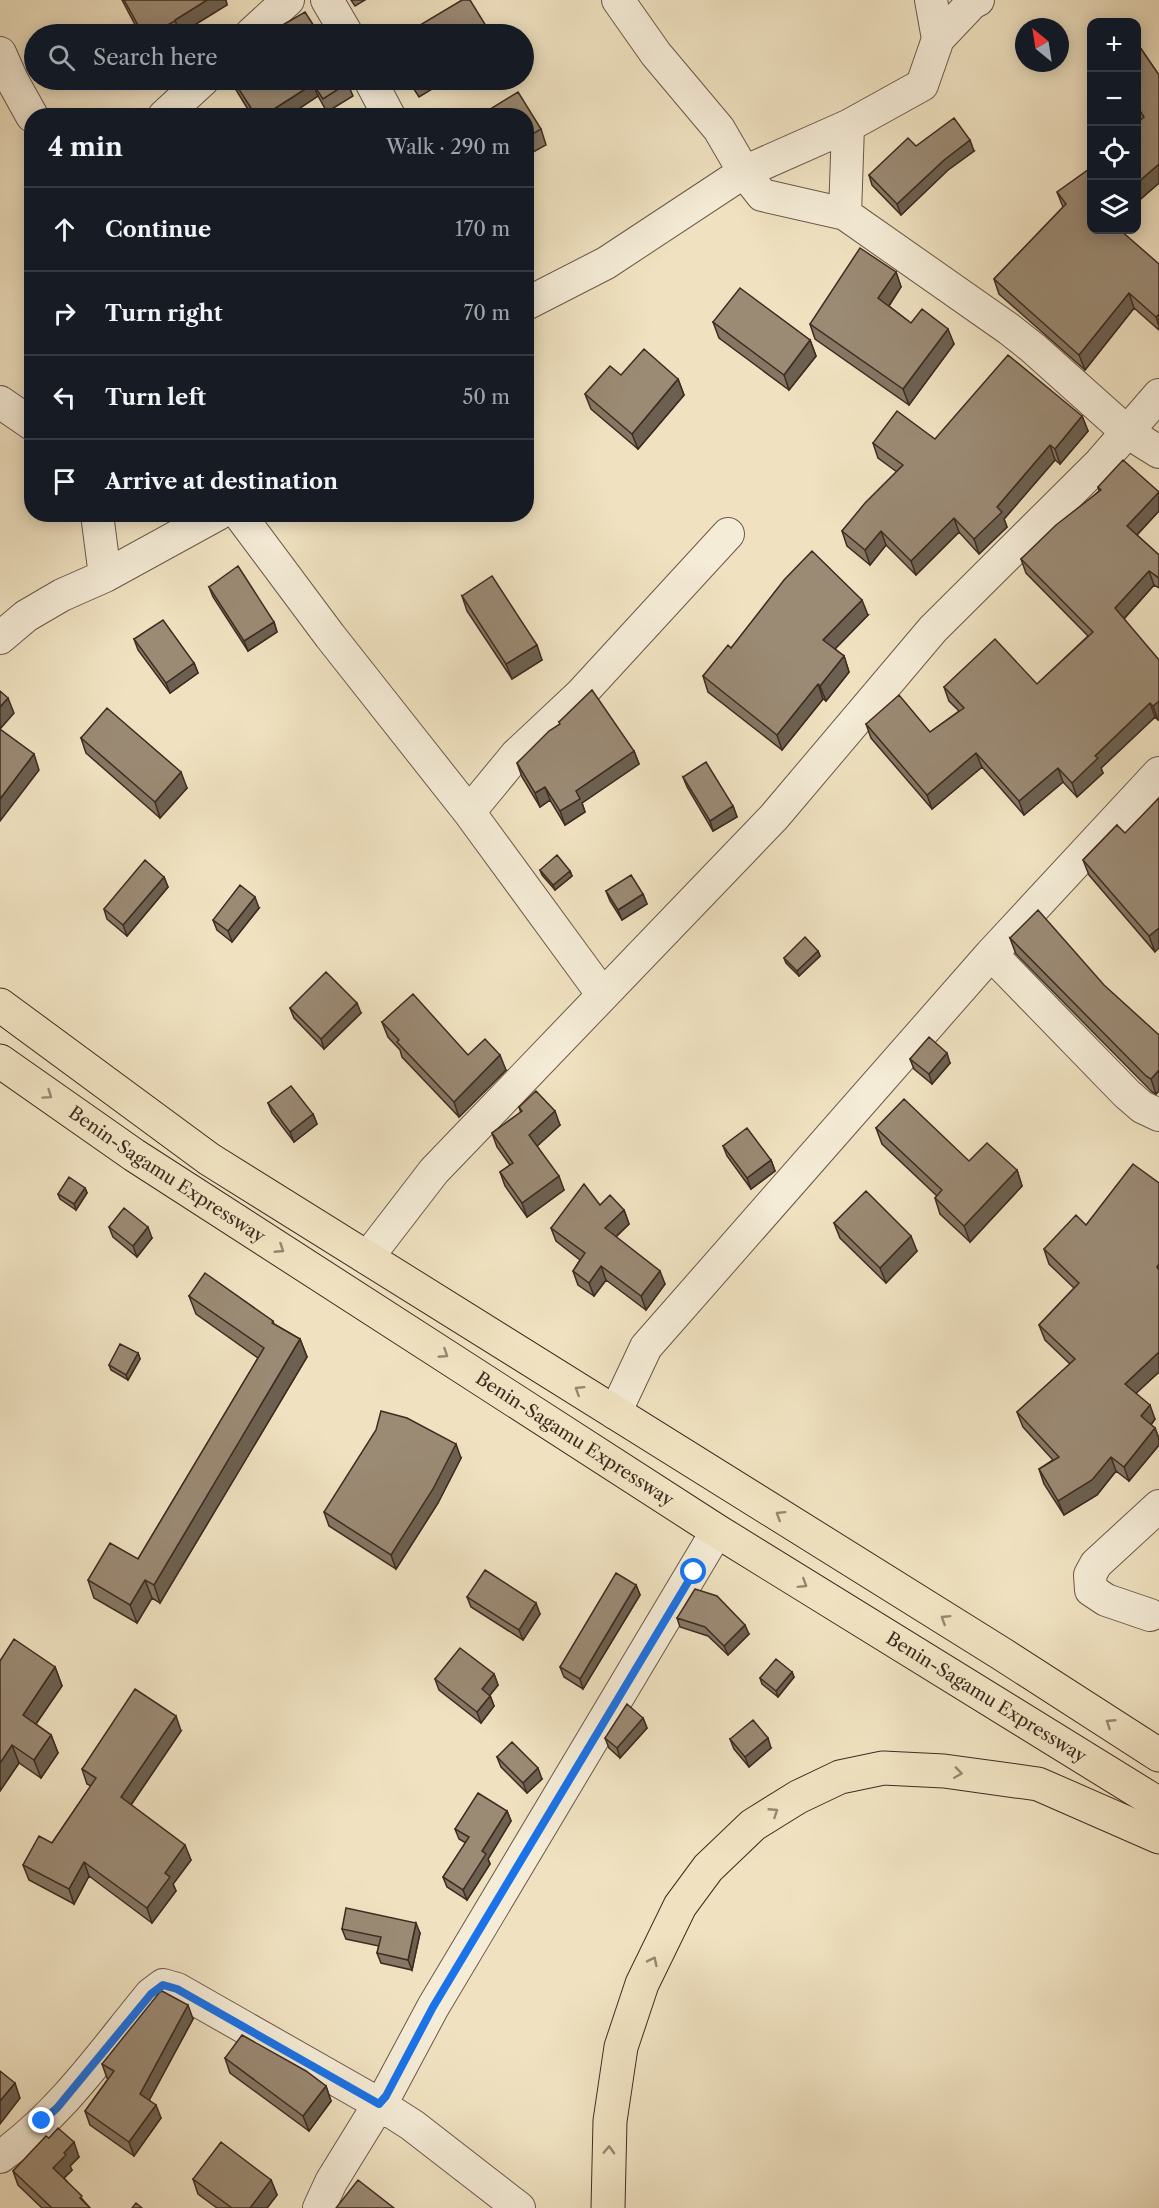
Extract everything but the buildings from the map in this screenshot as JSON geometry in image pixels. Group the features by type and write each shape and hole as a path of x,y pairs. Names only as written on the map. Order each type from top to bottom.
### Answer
{"highway":[{"path":"0,1005 209,1159 1002,1654 1159,1755"},
{"name":"Benin-Sagamu Expressway","path":"0,1061 134,1155 717,1531 1159,1804"},
{"path":"608,2208 610,2121 621,2047 642,1984 680,1906 708,1868 753,1825 798,1797 840,1777 883,1768 944,1771 1038,1785 1159,1837"}],"street":[{"path":"262,24 288,0"},
{"path":"327,0 340,24"},
{"path":"618,0 656,54 719,129 744,172 762,195 845,214 1033,348 1127,432 1159,452"},
{"path":"931,0 938,39"},
{"path":"534,300 606,263 744,172 848,126 922,85 938,39 972,3 978,0"},
{"path":"0,53 28,108"},
{"path":"173,108 192,90"},
{"path":"375,90 385,108"},
{"path":"845,214 848,126"},
{"path":"367,1258 434,1171 774,818 933,629 1092,471 1159,395"},
{"path":"0,402 24,418"},
{"path":"98,522 105,576"},
{"path":"0,638 26,616 62,595 105,576 203,522"},
{"path":"246,522 330,636 470,812 603,995"},
{"path":"470,812 516,755 580,695 728,534"},
{"path":"615,1413 646,1347 991,954 1159,773"},
{"path":"991,954 1127,1094 1142,1107 1159,1115"},
{"path":"1150,1616 1106,1600 1091,1590 1090,1575 1096,1564 1159,1506"},
{"path":"319,2208 331,2182 386,2096 433,2007 717,1531"},
{"path":"0,2157 22,2142 57,2108 151,1994 163,1985 177,1989 379,2104 412,2125 519,2208"}],"route":[{"path":"42,2121 57,2108 151,1994 163,1985 177,1989 379,2104 386,2096 433,2007 694,1572"}]}
